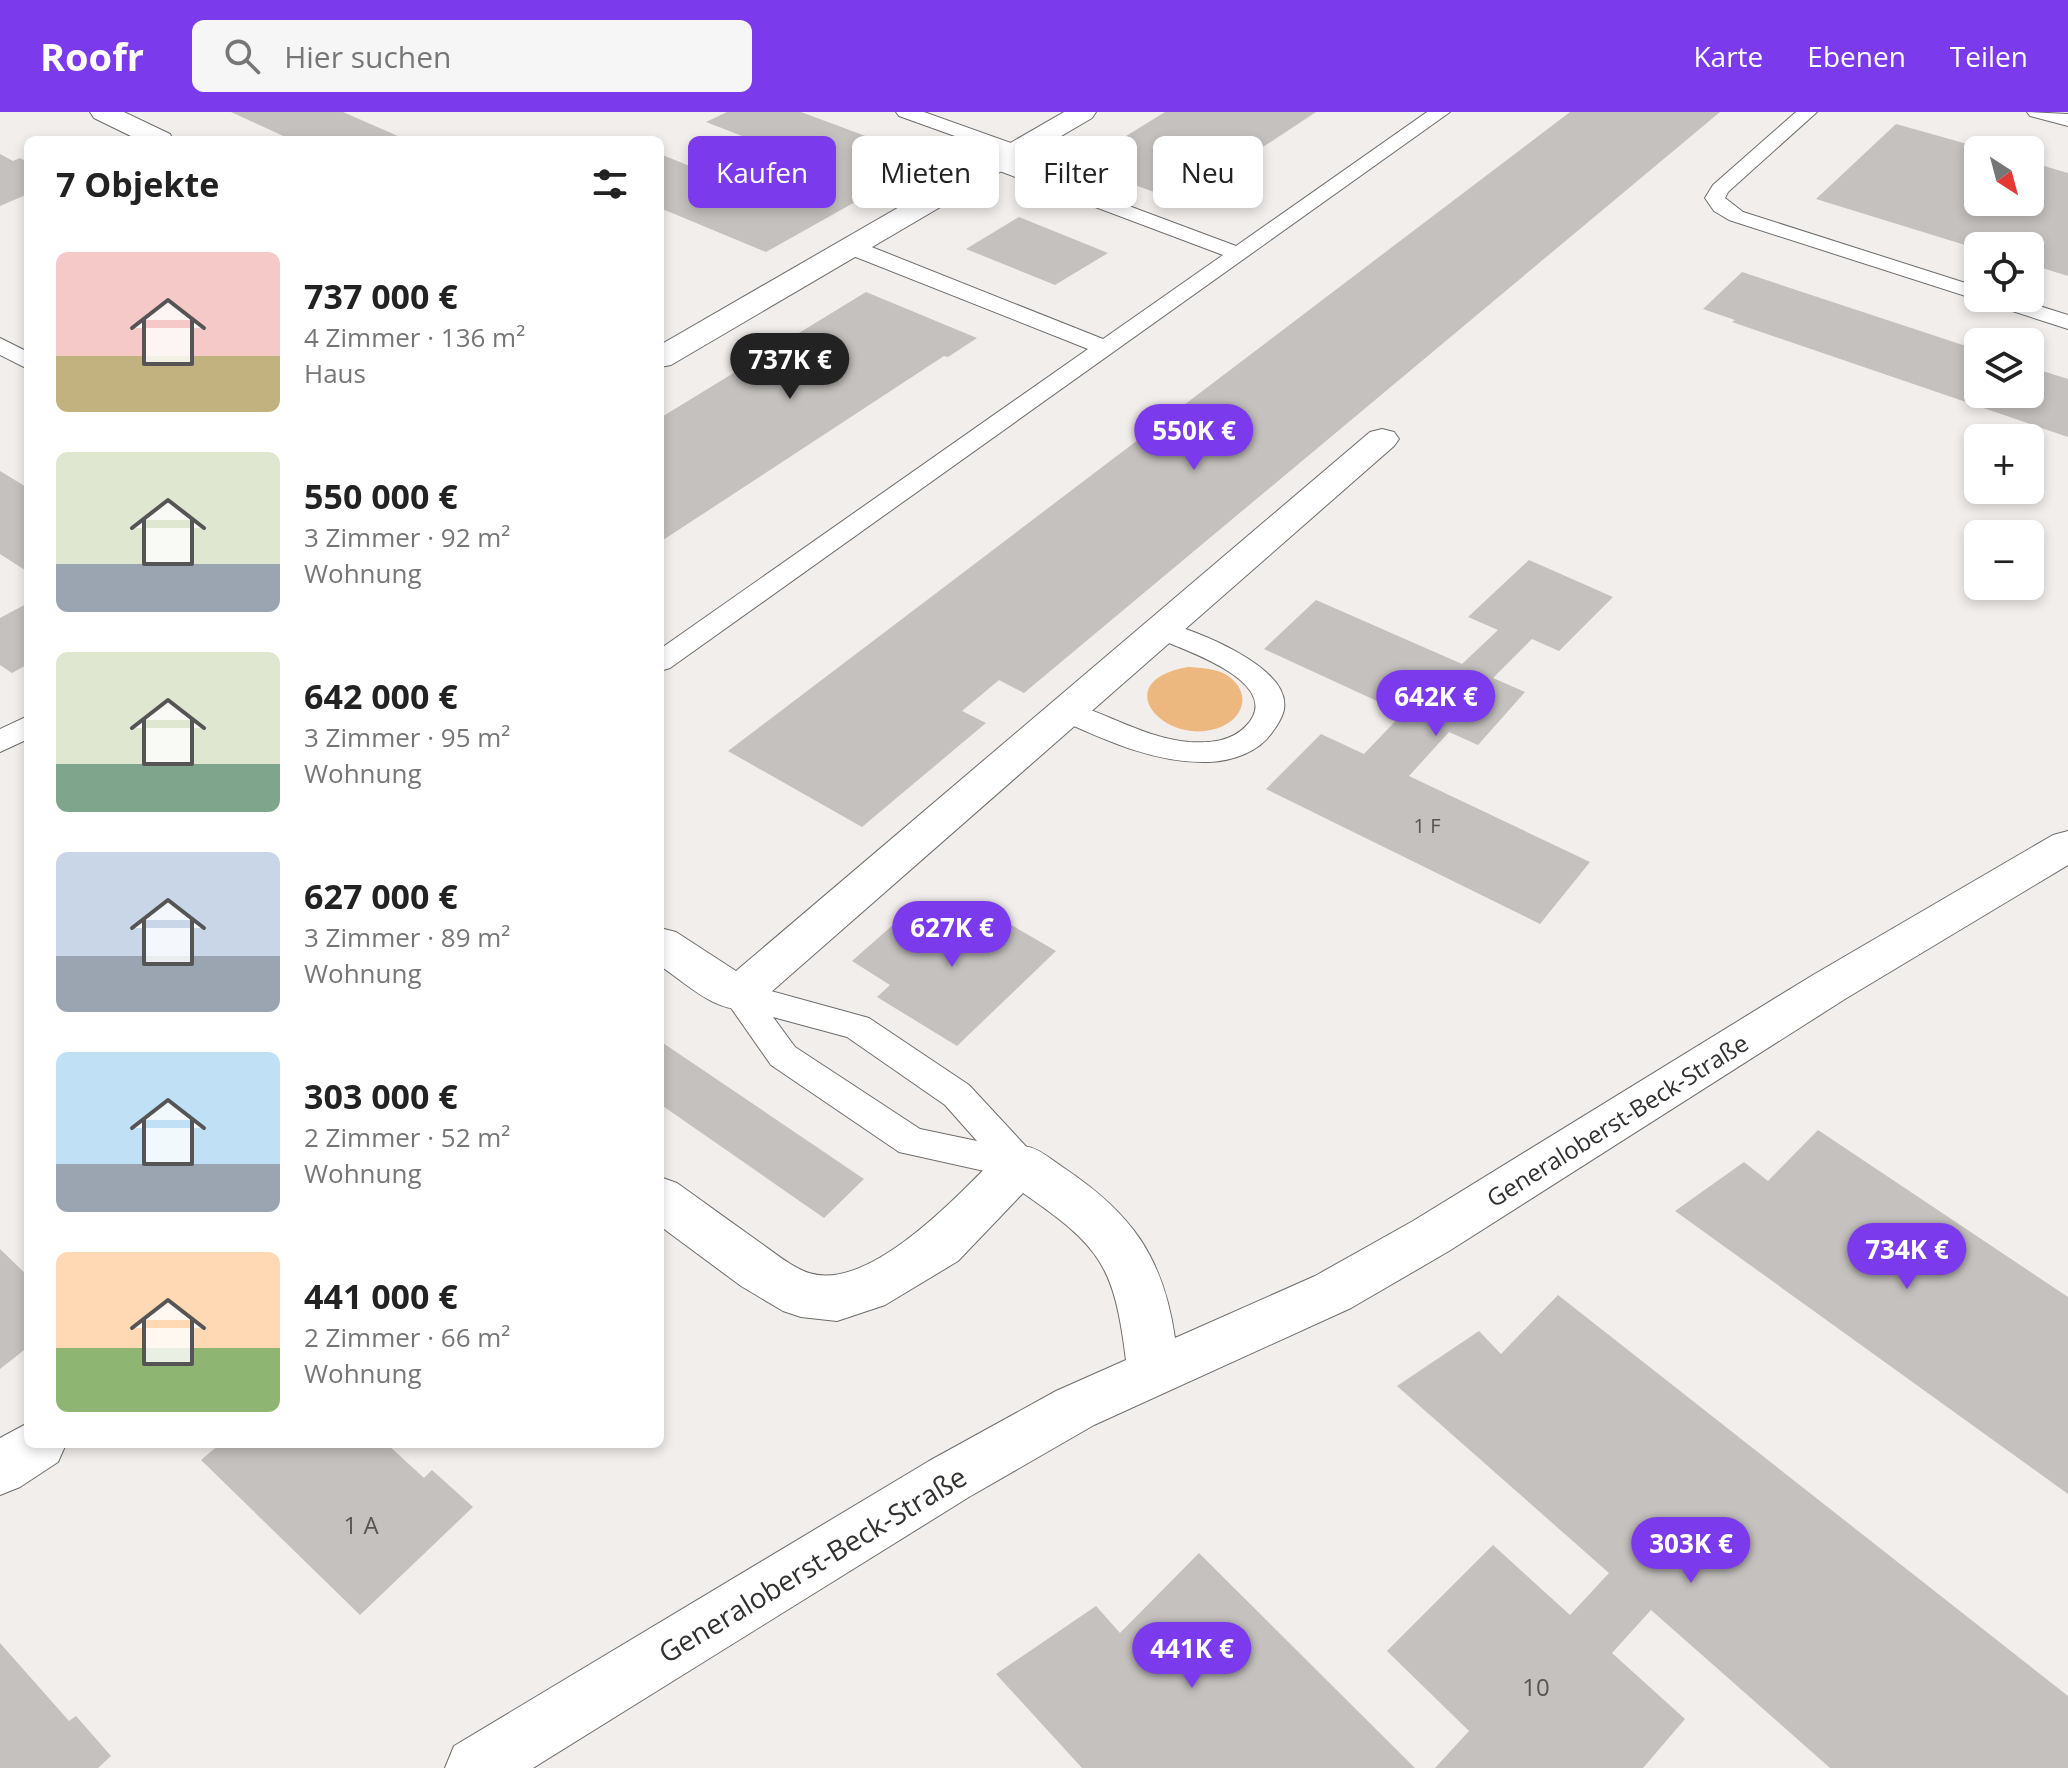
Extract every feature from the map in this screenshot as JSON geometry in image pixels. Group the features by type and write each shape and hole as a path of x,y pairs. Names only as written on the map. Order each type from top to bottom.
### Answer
{"street":[{"path":"103,112 152,136"},
{"path":"664,356 1083,112"},
{"path":"664,947 738,995 1382,439"},
{"name":"Generaloberst-Beck-Straße","path":"476,1768 949,1479 1075,1408 1333,1292 1394,1257 1829,987 2068,846"},
{"path":"664,1201 759,1270 801,1295 837,1298 867,1289 940,1246 1020,1164 1082,1207 1108,1230 1123,1252 1136,1279 1154,1371"},
{"path":"0,1469 33,1448"}],"lane":[{"path":"906,112 1005,157 1239,254"},
{"path":"664,659 1440,112"},
{"path":"1807,112 1720,189 1715,198 1721,207 1736,216 1782,232 1964,290"},
{"path":"2037,112 2068,120"},
{"path":"851,247 1105,348"},
{"path":"2036,312 2068,322"},
{"path":"0,345 24,360"},
{"path":"1066,711 1114,733 1157,746 1205,752 1234,748 1254,737 1265,724 1273,706 1268,690 1253,673 1161,630"},
{"path":"0,742 24,728"},
{"path":"738,995 783,1056 911,1142 1020,1164"},
{"path":"738,995 857,1027 957,1095 1020,1164"}],"shaded area":[{"path":"1188,667 1220,672 1238,686 1242,693 1241,708 1231,721 1203,731 1183,729 1153,712 1147,699 1150,686 1163,675"}],"building":[{"path":"231,112 343,112 398,136 283,136"},
{"path":"727,112 801,112 866,136 852,136 852,204 766,252 664,210 664,156 688,165 688,208 836,208 836,136 742,136 706,122"},
{"path":"1165,112 1316,112 1263,147 1263,136 1153,136 1153,192 1137,186 1137,136 1126,136"},
{"path":"1570,112 1720,112 1024,693 999,680 962,711 986,723 862,827 728,751"},
{"path":"1896,124 1964,143 1964,216 2044,216 2044,166 2068,173 2068,276 2044,268 2044,232 1964,232 1964,245 1816,199"},
{"path":"0,154 13,161 20,158 24,160 24,196 0,206"},
{"path":"1019,217 1108,253 1055,285 966,249"},
{"path":"1742,272 1964,345 1964,401 1732,322 1735,320 1703,309"},
{"path":"866,292 977,338 948,357 944,356 664,539 664,416"},
{"path":"2044,371 2068,379 2068,437 2044,429 2044,424 2030,424 1983,408 2044,408"},
{"path":"0,471 24,486 24,569 0,554"},
{"path":"1529,560 1613,597 1559,651 1532,639 1493,678 1525,692 1478,745 1449,732 1409,776 1590,862 1540,924 1266,789 1321,734 1364,754 1403,713 1264,649 1316,600 1462,664 1498,630 1468,617"},
{"path":"24,605 24,666 12,673 0,665 0,618"},
{"path":"977,905 1056,951 957,1046 877,997 890,985 852,961 911,909 949,931"},
{"path":"664,1044 864,1179 824,1218 664,1107"},
{"path":"1818,1130 2068,1297 2068,1494 1675,1211 1744,1162 1768,1181"},
{"path":"0,1249 24,1272 24,1350 0,1369"},
{"path":"1558,1295 2068,1696 2068,1768 1830,1768 1651,1610 1612,1653 1685,1719 1643,1768 1435,1768 1469,1731 1387,1651 1493,1545 1570,1615 1609,1573 1397,1386 1479,1331 1501,1354"},
{"path":"215,1448 391,1448 424,1478 432,1470 473,1507 360,1615 201,1460"},
{"path":"1199,1553 1415,1768 1082,1768 996,1674 1096,1606 1120,1633"},
{"path":"0,1643 69,1721 76,1716 111,1756 98,1768 0,1768"}]}
